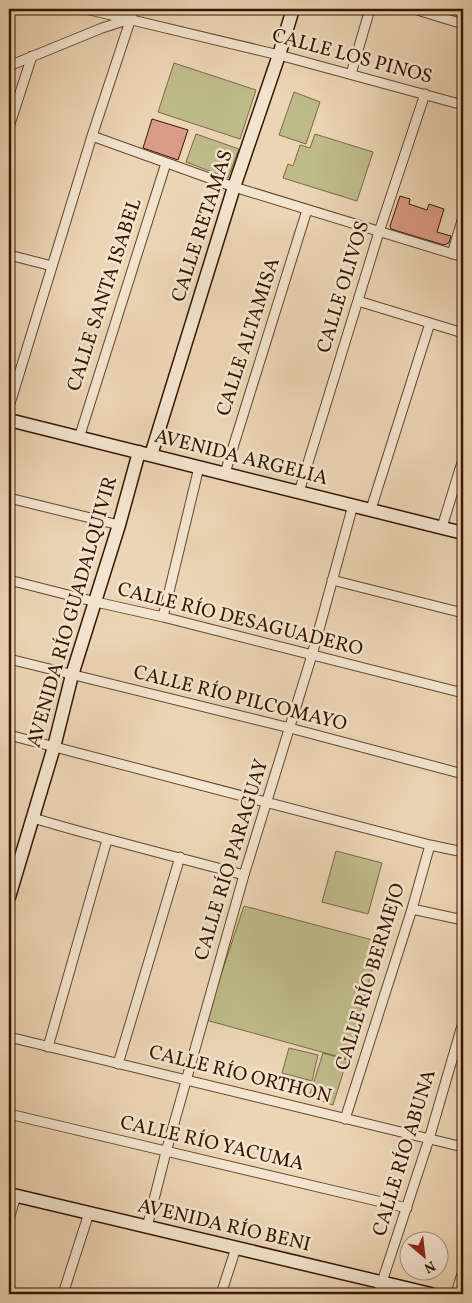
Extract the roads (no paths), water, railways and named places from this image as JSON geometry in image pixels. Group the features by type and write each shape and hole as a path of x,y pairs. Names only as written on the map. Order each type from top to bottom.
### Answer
{"street":[{"name":"CALLE LOS PINOS","path":"86,9 279,55 463,105"},
{"path":"9,407 92,136 134,9"},
{"name":"CALLE RETAMAS","path":"145,454 293,9"},
{"path":"351,74 370,9"},
{"path":"414,9 463,24"},
{"path":"9,66 102,28 131,19"},
{"path":"9,127 32,56"},
{"name":"CALLE OLIVOS","path":"299,492 425,94"},
{"path":"92,136 234,187 463,257"},
{"name":"CALLE SANTA ISABEL","path":"79,438 166,163"},
{"name":"CALLE ALTAMISA","path":"225,473 307,210"},
{"path":"452,254 463,217"},
{"path":"9,255 52,266"},
{"path":"358,301 463,333"},
{"path":"370,509 430,324"},
{"name":"AVENIDA ARGELIA","path":"9,420 463,532"},
{"name":"AVENIDA RÍO GUADALQUIVIR","path":"9,897 54,747 72,675 145,454"},
{"path":"442,527 463,459"},
{"path":"163,617 199,467"},
{"path":"9,498 120,525"},
{"name":"CALLE RÍO PARAGUAY","path":"147,1227 166,1152 244,875 312,655 352,505"},
{"name":"CALLE RÍO DESAGUADERO","path":"9,580 463,693"},
{"path":"332,580 463,613"},
{"name":"CALLE RÍO PILCOMAYO","path":"9,659 290,728 463,774"},
{"path":"9,735 463,852"},
{"path":"33,818 107,840 180,857 244,875"},
{"path":"48,1047 107,840"},
{"name":"CALLE RÍO BERMEJO","path":"345,1118 412,909 430,845"},
{"path":"118,1064 180,857"},
{"path":"412,909 463,920"},
{"name":"CALLE RÍO ABUNA","path":"380,1288 430,1139 463,1022"},
{"name":"CALLE RÍO ORTHON","path":"9,1037 463,1147"},
{"name":"CALLE RÍO YACUMA","path":"9,1114 407,1208"},
{"path":"9,1220 12,1195"},
{"name":"AVENIDA RÍO BENI","path":"12,1195 236,1248 380,1288 431,1294"},
{"path":"63,1294 89,1213"},
{"path":"221,1294 236,1248"},
{"path":"456,1294 463,1270"}]}
